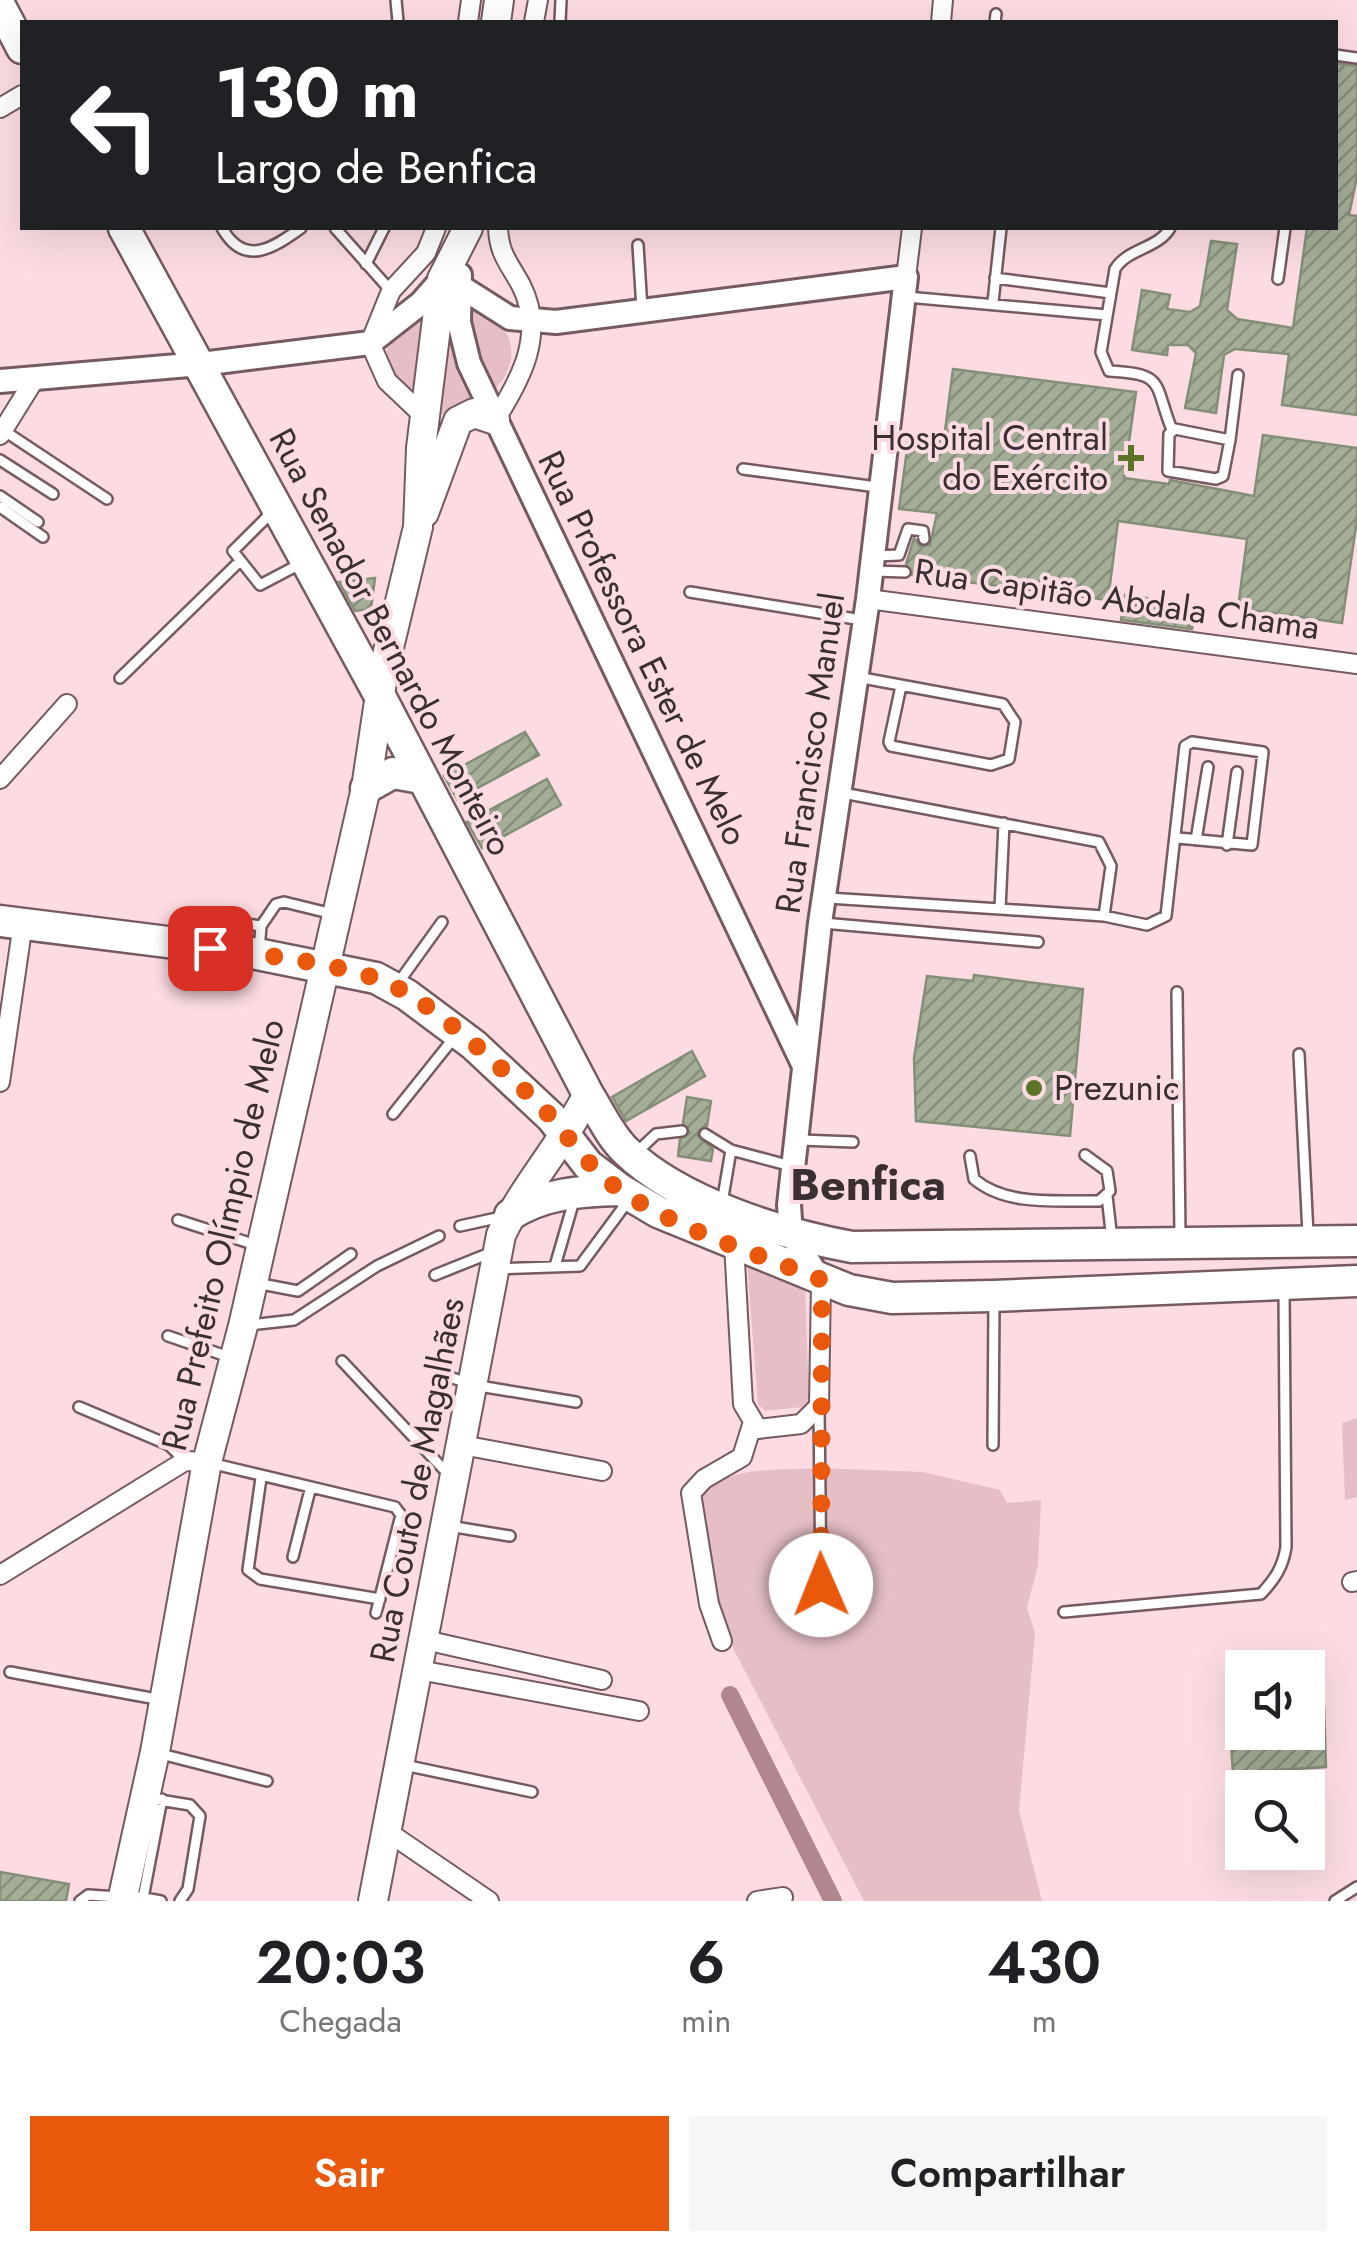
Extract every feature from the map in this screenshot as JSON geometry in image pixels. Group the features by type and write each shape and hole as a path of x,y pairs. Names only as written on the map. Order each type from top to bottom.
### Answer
{"main road":[{"path":"0,6 20,44"},
{"name":"Rua Senador Bernardo Monteiro","path":"125,230 381,698 588,1094 632,1156"},
{"name":"Rua Prefeito Olímpio de Melo","path":"129,1899 153,1798 155,1752 196,1461 244,1326 366,788 418,527 426,418 443,285 467,232"},
{"path":"418,527 458,421 474,413 495,420"},
{"path":"366,788 383,776 398,772 421,778"},
{"path":"11,922 260,940 324,967 376,978 458,1033 537,1102 588,1165 626,1194 822,1280 892,1298 1357,1281"},
{"name":"Rua Couto de Magalhães","path":"373,1901 496,1260 510,1215 566,1135 588,1094"},
{"path":"632,1156 676,1185 722,1206 792,1234 852,1246 1357,1241"},
{"path":"510,1215 540,1200 576,1193 626,1194"}],"street":[{"path":"426,418 387,381 370,343 396,286 426,253 435,230"},
{"path":"495,420 526,366 531,321 521,284 500,253 498,230"},
{"name":"Rua Francisco Manuel","path":"792,1234 794,1167 820,923 866,610 912,230"},
{"path":"396,286 443,285 510,318 531,321 905,287"},
{"path":"0,381 201,364 370,343 443,285"},
{"name":"Rua Professora Ester de Melo","path":"443,285 459,322 469,362 495,420 805,1069"},
{"path":"2,433 36,378"},
{"name":"Rua Capitão Abdala Chama","path":"866,610 1357,664"},
{"path":"0,779 67,704"},
{"path":"0,1082 11,922"},
{"path":"734,1244 743,1404 752,1425 763,1431 801,1424 819,1406 822,1280 792,1234"},
{"path":"722,1641 709,1604 691,1493 704,1479 742,1457 752,1425"},
{"path":"462,1445 602,1471"},
{"path":"0,1575 196,1461"},
{"path":"425,1640 602,1680"},
{"path":"420,1670 639,1712"},
{"path":"388,1832 481,1898"},
{"path":"757,1901 783,1897"}],"lane":[{"path":"223,230 228,239 250,254 298,230"},
{"path":"337,230 366,264 396,286"},
{"path":"366,264 383,230"},
{"path":"992,302 1001,230"},
{"path":"1168,230 1160,240 1121,260 1101,352 1109,371 1146,373 1155,379 1172,430 1165,465 1176,474 1223,476 1238,376"},
{"path":"1278,279 1285,230"},
{"path":"638,245 642,311"},
{"path":"996,278 1111,293"},
{"path":"905,287 1108,315"},
{"path":"1172,430 1230,440"},
{"path":"2,433 107,499"},
{"path":"0,460 53,494"},
{"path":"743,470 880,488"},
{"path":"0,496 38,522"},
{"path":"0,507 43,537"},
{"path":"278,507 234,547 240,561 260,585 307,560"},
{"path":"872,563 899,555 908,529 923,531 924,539"},
{"path":"120,678 240,561"},
{"path":"872,563 905,572"},
{"path":"690,592 866,610"},
{"path":"856,677 1003,704 1015,722 1009,760 991,765 891,746 901,686"},
{"path":"824,898 1104,916 1147,924 1166,916 1188,742 1263,752 1254,842 1248,848 1178,838"},
{"path":"1196,840 1208,767"},
{"path":"1227,845 1237,772"},
{"path":"839,792 1099,842 1111,866 1104,916"},
{"path":"1000,909 1004,823"},
{"path":"198,917 260,940 268,912 284,902 336,915"},
{"path":"394,988 442,922"},
{"path":"820,923 1038,942"},
{"path":"1178,992 1180,1243"},
{"path":"393,1114 458,1033"},
{"path":"1299,1054 1308,1242"},
{"path":"632,1156 656,1134 682,1130"},
{"path":"705,1134 731,1150 794,1167"},
{"path":"797,1140 853,1142"},
{"path":"722,1206 731,1150"},
{"path":"1084,1155 1107,1172 1112,1242"},
{"path":"970,1156 974,1179 986,1189 1012,1198 1099,1201 1108,1196"},
{"path":"554,1266 576,1193"},
{"path":"436,1275 496,1260 580,1266 626,1194"},
{"path":"460,1226 510,1215"},
{"path":"178,1220 261,1247"},
{"path":"244,1326 294,1320 377,1266 439,1236"},
{"path":"253,1282 298,1291 351,1254"},
{"path":"1064,1612 1261,1594 1272,1582 1284,1564 1286,1547 1284,1283"},
{"path":"993,1296 994,1445"},
{"path":"168,1336 234,1359"},
{"path":"342,1361 455,1480"},
{"path":"441,1374 473,1384 576,1402"},
{"path":"819,1406 821,1585"},
{"path":"79,1407 169,1445 196,1461 310,1490 387,1502 401,1514 376,1613"},
{"path":"261,1478 248,1570 260,1579 380,1599"},
{"path":"293,1557 310,1490"},
{"path":"446,1525 510,1536"},
{"path":"10,1672 164,1700"},
{"path":"155,1752 266,1781"},
{"path":"401,1764 532,1792"},
{"path":"153,1798 190,1805 200,1816 188,1889 180,1901"},
{"path":"1334,1901 1357,1887"},
{"path":"80,1901 88,1895 161,1901"}],"shaded area":[{"path":"460,293 499,322 509,339 511,355 498,386 485,398 451,413 432,414 394,377 387,357 390,328"},
{"path":"747,1263 773,1277 805,1283 809,1402 803,1407 765,1411 758,1404"},
{"path":"1357,1418 1357,1497 1345,1500 1342,1423"},
{"path":"819,1468 923,1472 1000,1490 1007,1503 1041,1500 1038,1566 1027,1607 1035,1633 1019,1811 1042,1901 864,1901 718,1619 707,1587 702,1496 713,1486 741,1474"}],"building":[{"path":"1338,63 1357,66 1357,176 1349,215 1357,216 1357,415 1282,405 1289,354 1235,349 1224,355 1216,413 1185,408 1196,353 1188,345 1168,345 1167,355 1132,350 1142,290 1170,295 1167,309 1190,312 1200,306 1211,241 1237,244 1227,310 1237,319 1293,328 1307,230 1338,230"},
{"path":"953,369 1136,392 1124,478 1169,484 1170,480 1254,496 1263,435 1357,448 1357,519 1342,623 1238,608 1247,539 1118,521 1108,600 912,575 906,564 914,538 920,546 930,545 937,513 899,509 909,435 944,439"},
{"path":"375,578 371,609 355,611 339,582"},
{"path":"1125,595 1195,605 1192,629 1121,620"},
{"path":"525,732 539,755 457,799 444,776"},
{"path":"547,779 561,805 482,848 467,822"},
{"path":"974,975 1083,989 1070,1136 916,1121 914,1058 927,976 973,981"},
{"path":"692,1051 705,1076 626,1121 612,1097"},
{"path":"687,1097 711,1101 707,1126 697,1135 713,1149 711,1161 678,1156 680,1139 690,1133 683,1123"},
{"path":"1325,1737 1326,1767 1233,1770 1231,1750 1325,1750"},
{"path":"0,1872 69,1884 66,1901 0,1901"}],"waterway":[{"path":"730,1695 833,1901"}],"place":[{"name":"Hospital Central do Exército","path":"1131,458"},
{"name":"Prezunic","path":"1034,1088"}],"district":[{"name":"Benfica","path":"868,1184"}],"route":[{"path":"210,948 376,978 407,995 474,1045 537,1102 588,1165 621,1190 658,1212 822,1280 818,1463 821,1585"}]}
